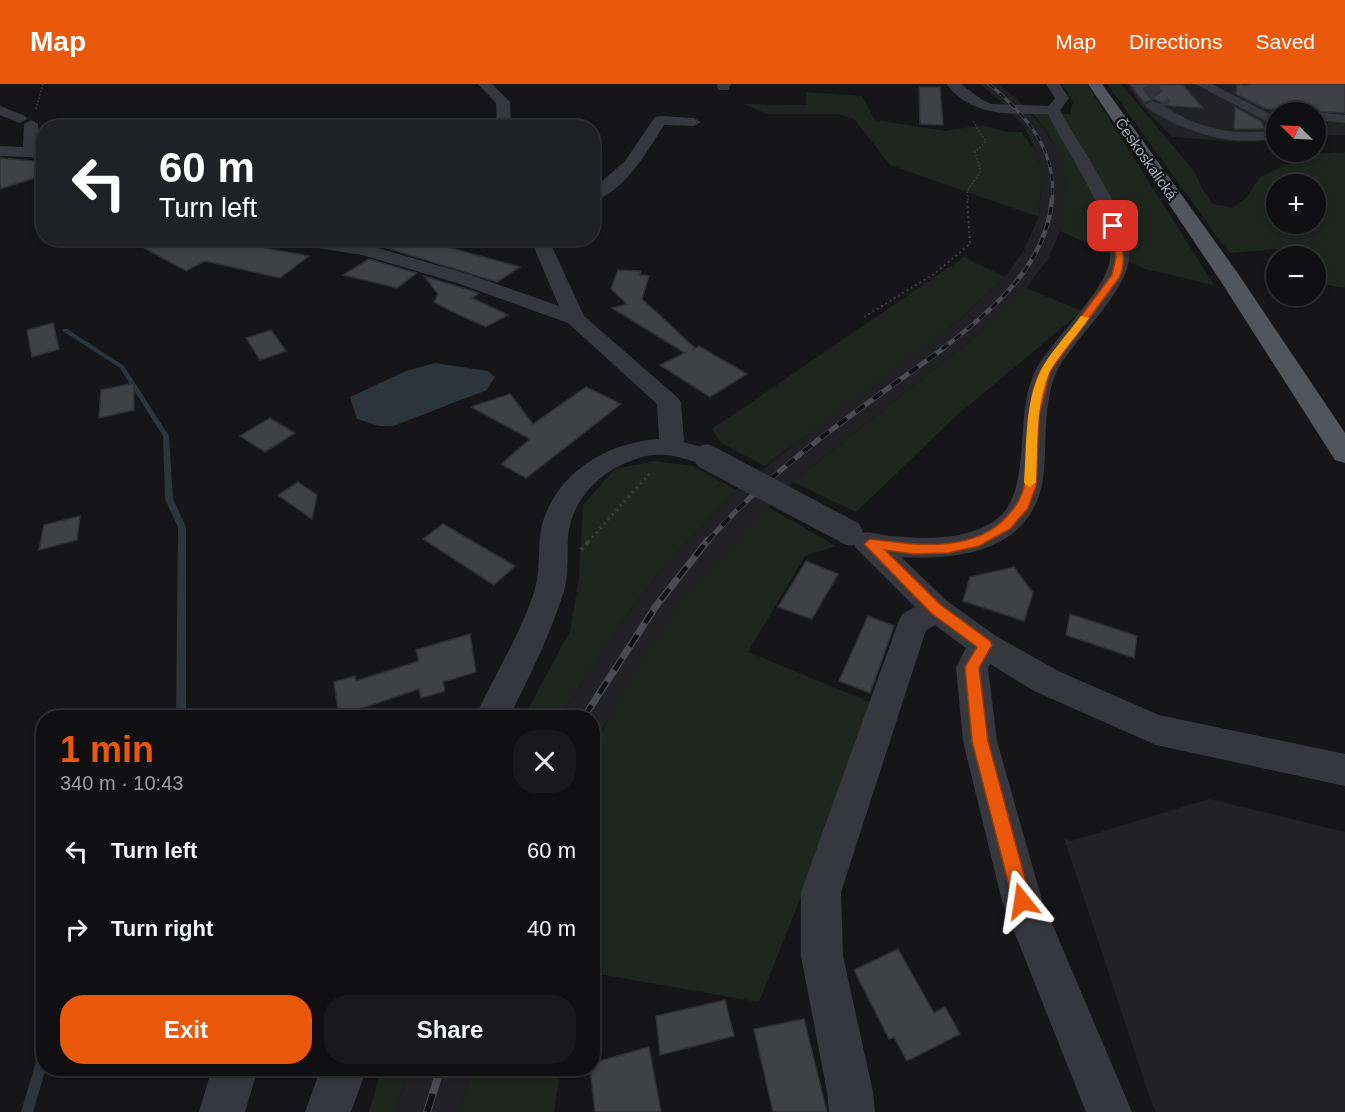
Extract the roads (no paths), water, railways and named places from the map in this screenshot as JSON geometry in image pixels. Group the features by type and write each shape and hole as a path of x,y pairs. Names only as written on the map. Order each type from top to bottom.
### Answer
{"main road":[{"name":"Českoskalická","path":"1095,84 1198,233 1345,454"}],"street":[{"path":"485,84 503,102 504,120"},
{"path":"496,710 531,640 551,585 556,524 567,496 580,482 610,460 643,448 691,452 860,538 913,549 948,548 974,543 1006,526 1023,505 1030,486 1034,415 1045,370 1116,276 1119,268 1119,246 1098,192 1053,97 992,110 975,104 953,84"},
{"path":"1202,84 1266,117"},
{"path":"1202,131 1201,105 1231,99"},
{"path":"1159,106 1178,122 1202,131 1230,136 1266,137"},
{"path":"0,110 26,121 36,151"},
{"path":"1253,110 1266,111"},
{"path":"1326,117 1345,119"},
{"path":"600,192 631,164 660,120 694,122"},
{"path":"0,151 36,154"},
{"path":"338,246 364,250 464,279 575,319 669,402 691,452"},
{"path":"543,246 575,319"},
{"path":"860,538 936,609 985,645 1046,681 1156,730 1345,770"},
{"path":"852,1112 850,1092 822,956 821,892 914,623 936,609"},
{"path":"985,645 972,667 980,741 1022,901 1109,1112"},
{"path":"222,1112 233,1076"},
{"path":"328,1112 341,1076"}],"waterway":[{"path":"65,330 122,367 166,436 169,499 182,527 181,710"},
{"path":"27,1112 38,1076"}],"tunnel":[{"path":"1148,84 1165,106"}],"railway":[{"path":"989,84 1015,108 1036,134 1049,165 1052,199"},
{"path":"942,349 997,303 1028,266 1040,245 1048,223 1052,199"},
{"path":"707,542 733,514 790,463 851,415 944,348"},
{"path":"589,710 656,606 708,540"},
{"path":"427,1112 438,1076"}]}
